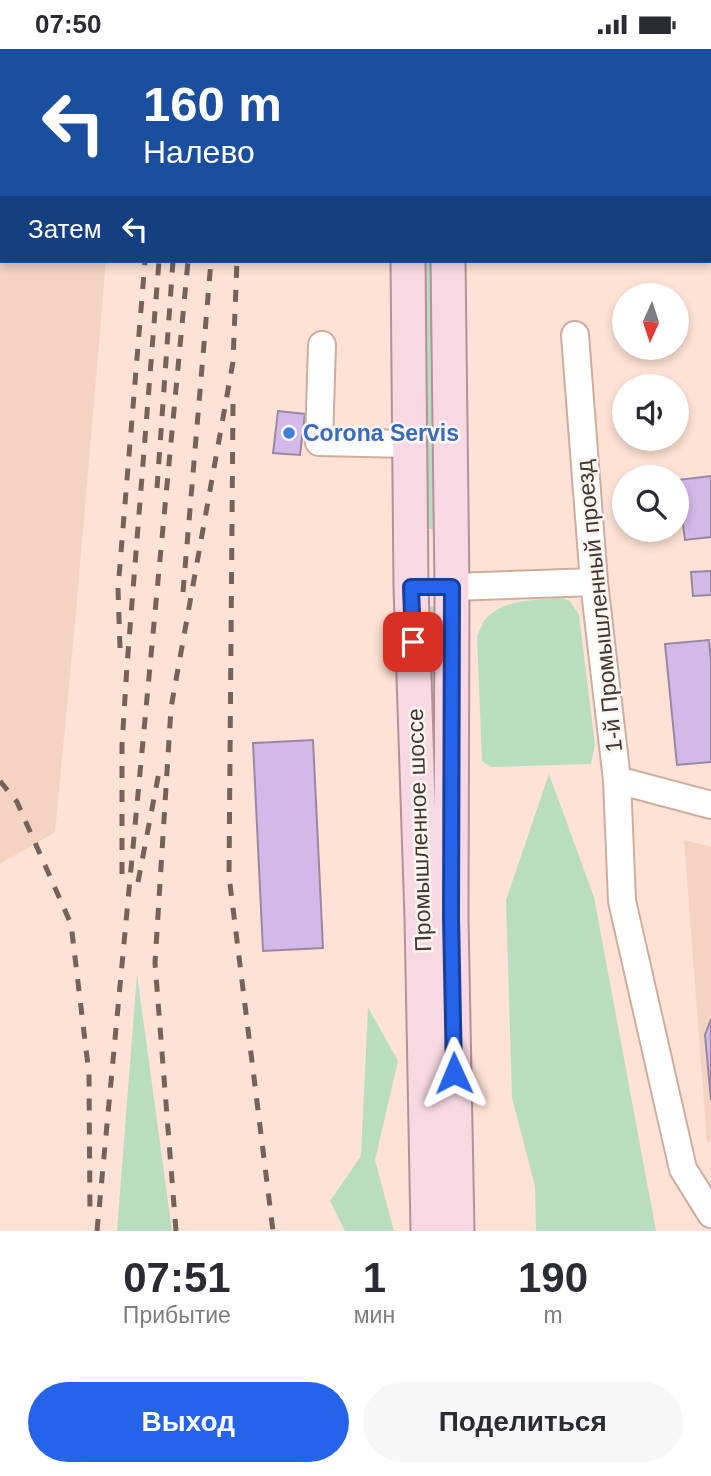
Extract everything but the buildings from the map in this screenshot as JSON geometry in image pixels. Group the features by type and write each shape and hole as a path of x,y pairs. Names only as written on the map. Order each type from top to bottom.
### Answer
{"main road":[{"name":"Промышленное шоссе","path":"408,263 411,587 422,918 428,1231"},
{"name":"Промышленное шоссе","path":"448,263 452,587 451,917 457,1231"},
{"path":"411,587 452,587"}],"lane":[{"name":"1-й Промышленный проезд","path":"575,335 594,582 617,780 711,805"},
{"path":"323,345 319,442 409,445"},
{"path":"452,587 594,582"},
{"path":"617,780 622,901 683,1169 711,1214"}],"shaded area":[{"path":"0,263 106,263 55,832 0,864"},
{"path":"684,840 711,847 711,1142 707,1142"}],"green space":[{"path":"419,263 435,263 437,529 421,529"},
{"path":"562,598 570,601 579,615 595,745 591,764 491,767 482,761 477,637 480,629 490,614 509,605"},
{"path":"440,606 437,775 431,775 424,607"},
{"path":"549,774 594,897 656,1231 536,1231 535,1186 512,1098 506,900"},
{"path":"137,974 172,1231 117,1231"},
{"path":"368,1007 398,1061 375,1160 394,1231 345,1231 330,1201 361,1156"}],"railway":[{"path":"120,648 118,589 145,263"},
{"path":"122,874 122,745 159,263"},
{"path":"157,488 173,263"},
{"path":"97,1231 188,263"},
{"path":"183,592 211,263"},
{"path":"176,1231 155,963 171,708 233,362 237,263"},
{"path":"233,404 229,876 273,1231"},
{"path":"138,882 159,772"},
{"path":"0,781 17,802 71,924 89,1074 90,1218"}],"place":[{"name":"Corona Servis","path":"289,433"}],"route":[{"path":"413,642 411,587 452,587 451,917 454,1073"}]}
